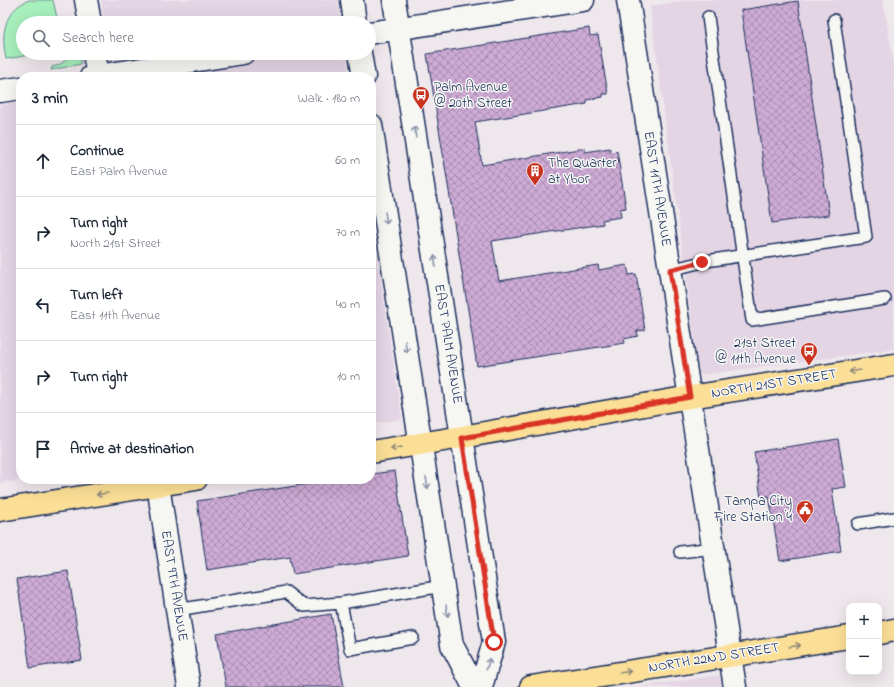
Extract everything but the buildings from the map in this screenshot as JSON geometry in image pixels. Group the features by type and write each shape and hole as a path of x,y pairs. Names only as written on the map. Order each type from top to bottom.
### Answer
{"main road":[{"name":"NORTH 21ST STREET","path":"376,451 462,438 690,397 894,365"},
{"path":"0,510 164,484"},
{"path":"882,632 894,630"},
{"name":"NORTH 22ND STREET","path":"531,687 846,637"}],"street":[{"path":"86,0 89,16"},
{"path":"352,0 354,16"},
{"name":"EAST PALM AVENUE","path":"394,0 494,642 481,687"},
{"path":"376,33 583,0"},
{"name":"EAST 11TH AVENUE","path":"628,0 735,687"},
{"path":"94,60 95,72"},
{"path":"121,72 198,60"},
{"path":"361,60 363,72"},
{"path":"0,91 16,89"},
{"path":"376,156 452,645 474,687"},
{"name":"EAST 9TH AVENUE","path":"158,485 189,687"}],"lane":[{"path":"708,18 752,320 885,299"},
{"path":"670,270 706,260 866,237 834,20"},
{"path":"858,524 894,518"},
{"path":"680,552 713,548"},
{"path":"177,610 286,592 304,606 341,603 443,586"},
{"path":"341,603 350,649 414,638"}],"shaded area":[{"path":"101,0 338,0 340,16 103,16"},
{"path":"691,0 883,0 894,66 894,349 699,375 650,6"},
{"path":"110,60 347,60 348,72 112,72"},
{"path":"16,102 16,481 0,483 0,105"},
{"path":"376,250 402,419 376,423"},
{"path":"720,675 722,687 637,687"}],"green space":[{"path":"29,0 53,0 57,16 16,16 16,57 6,59 4,50 4,33 6,25 9,17 20,5"},
{"path":"65,60 81,60 81,64 51,70 52,67 61,64"}],"place":[{"name":"Palm Avenue @ 20th Street","path":"421,110"},
{"name":"The Quarter at Ybor","path":"535,186"},
{"name":"21st Street @ 11th Avenue","path":"809,366"},
{"name":"Tampa City Fire Station 4","path":"805,524"}],"route":[{"path":"494,642 462,438 690,397 670,270 702,262"}]}
